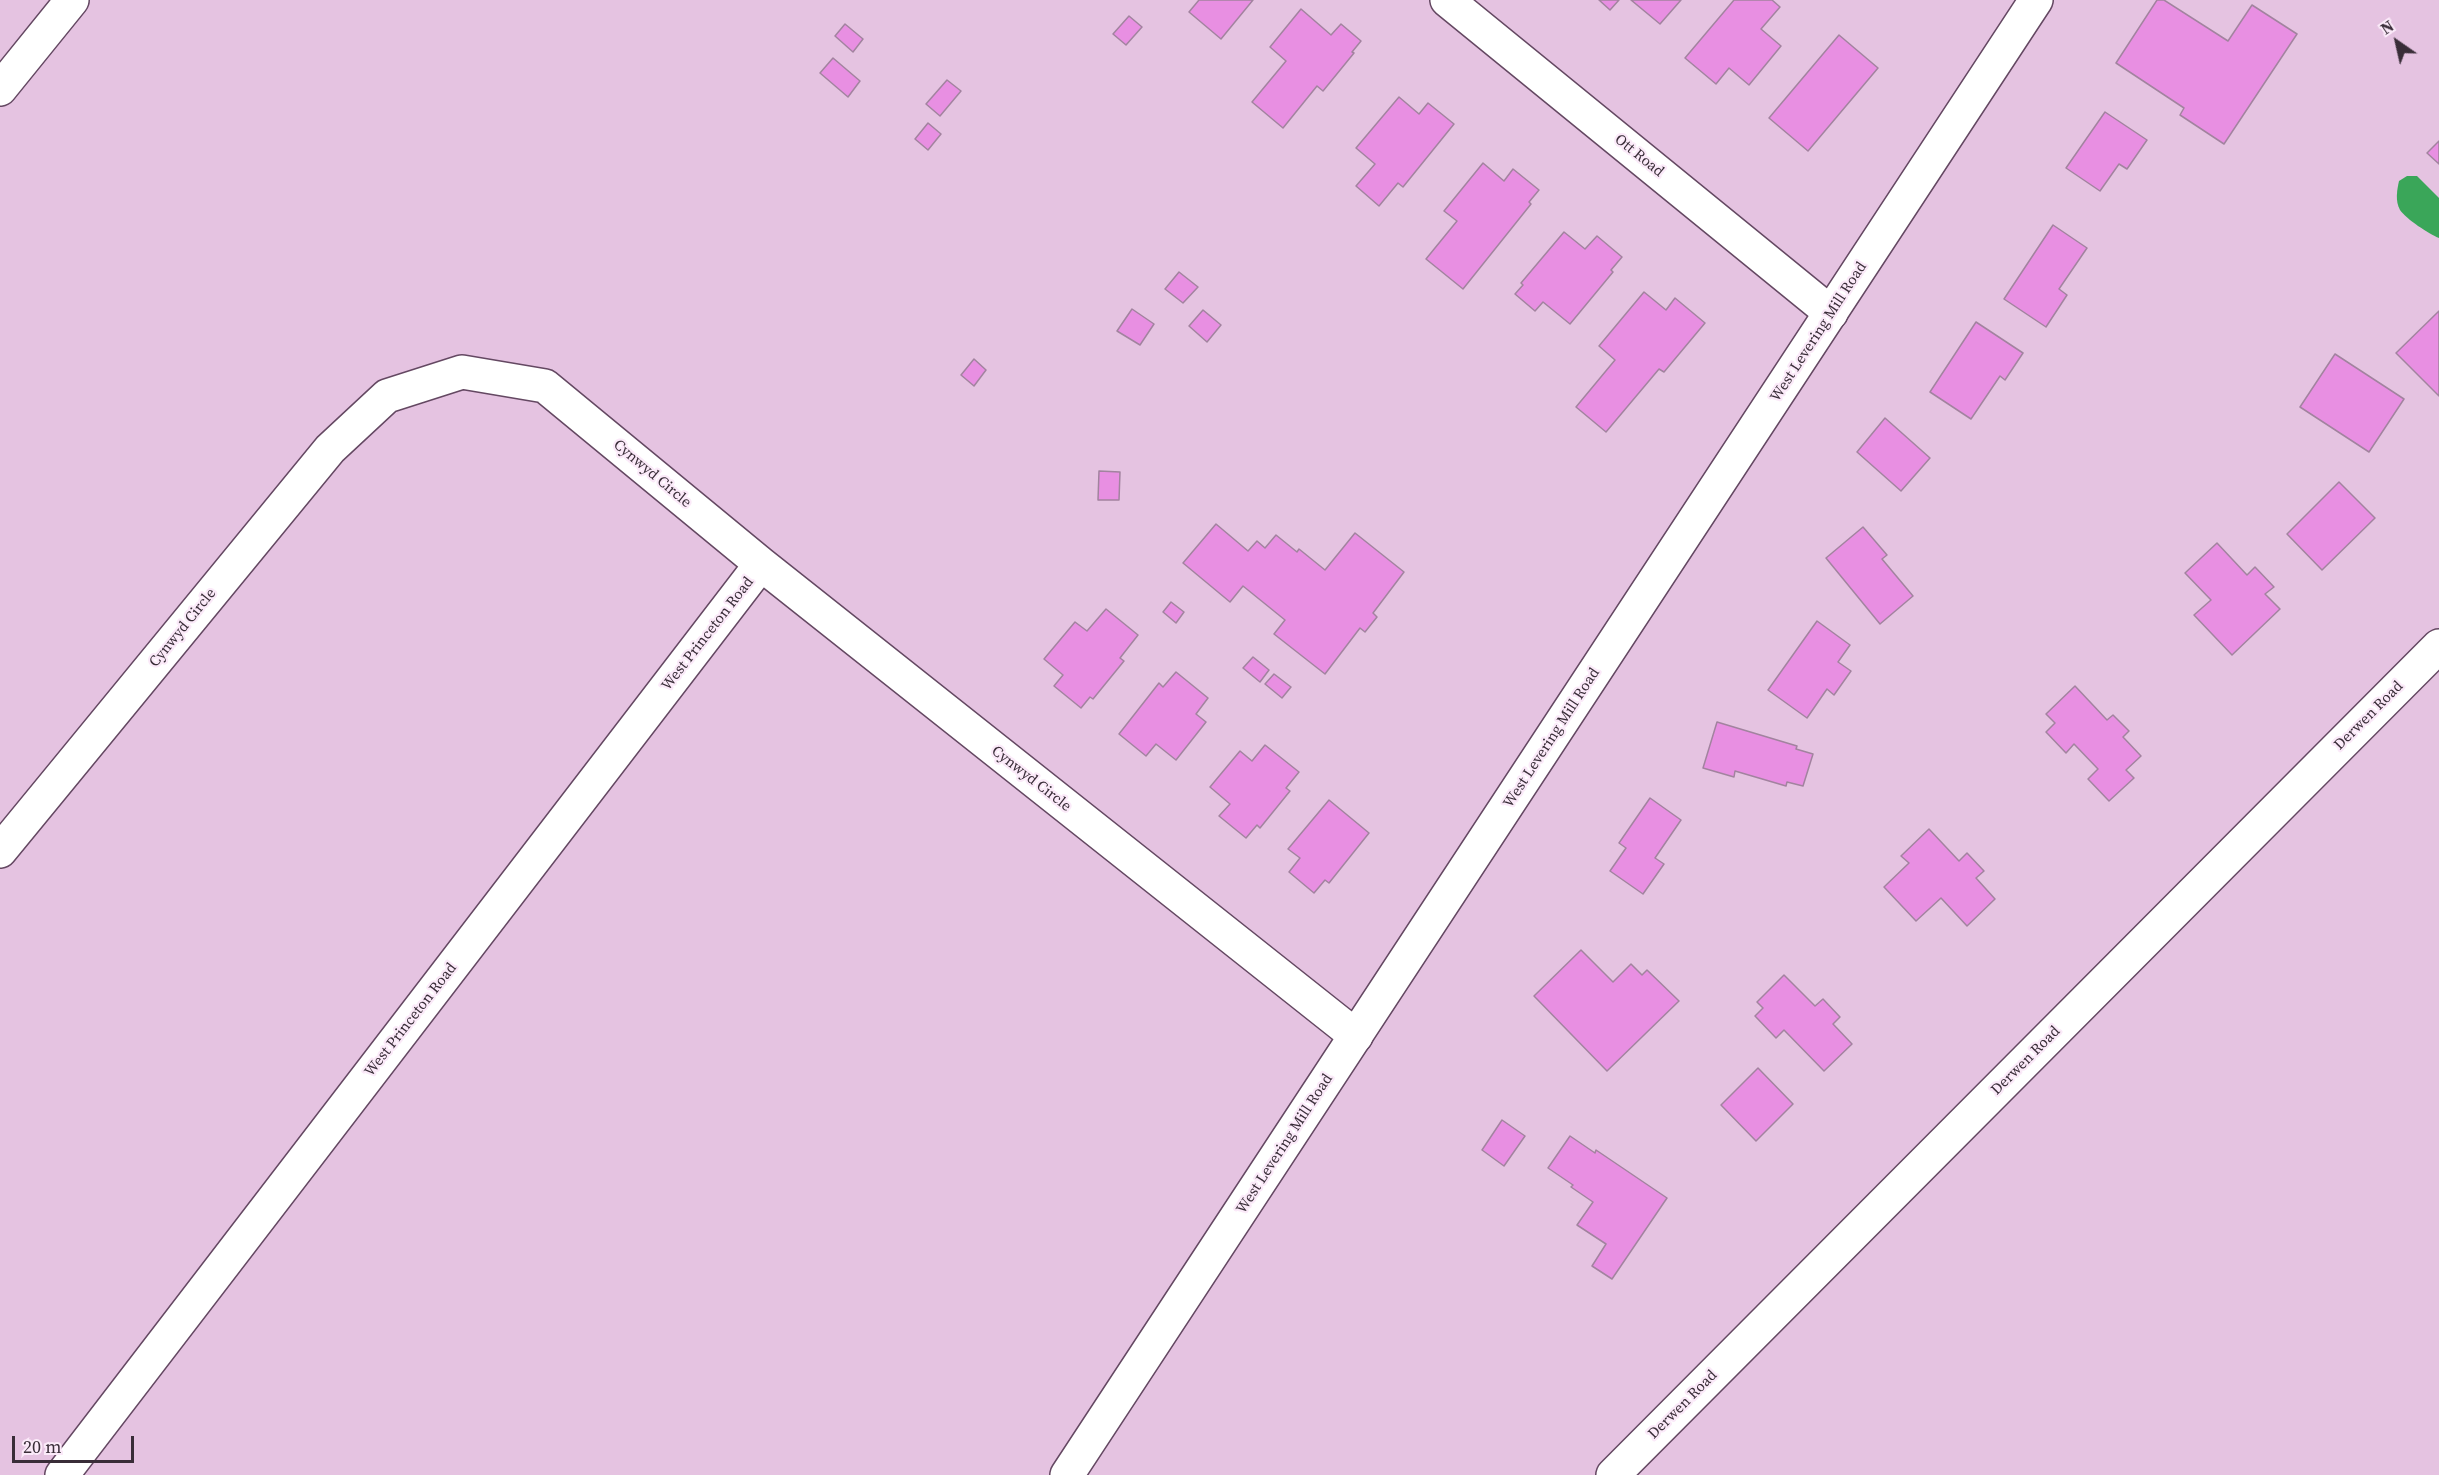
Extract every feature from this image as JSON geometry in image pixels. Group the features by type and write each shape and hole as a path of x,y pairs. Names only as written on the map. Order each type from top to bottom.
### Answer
{"street":[{"path":"0,89 72,0"},
{"name":"Ott Road","path":"1447,0 1831,313"},
{"name":"West Levering Mill Road","path":"1067,1475 2037,0"},
{"name":"Cynwyd Circle","path":"0,851 330,449 387,396 462,372 545,386 761,564 1356,1036"},
{"name":"West Princeton Road","path":"62,1475 761,564"},
{"name":"Derwen Road","path":"1613,1475 2439,646"}],"shaded area":[{"path":"2407,176 2417,176 2439,198 2439,238 2407,218 2398,207 2398,184"}],"building":[{"path":"1199,0 1253,0 1221,39 1189,12"},
{"path":"1599,0 1619,0 1610,10"},
{"path":"1631,0 1681,0 1660,24"},
{"path":"1734,0 1772,0 1780,7 1761,29 1781,46 1749,85 1729,68 1716,84 1685,58"},
{"path":"2157,0 2164,0 2228,41 2252,5 2297,34 2224,144 2180,115 2184,108 2116,63"},
{"path":"1301,9 1331,35 1341,24 1361,41 1323,91 1317,86 1283,128 1252,102 1286,61 1270,47"},
{"path":"1129,16 1142,27 1126,45 1113,34"},
{"path":"845,24 863,39 853,52 835,36"},
{"path":"1839,35 1878,68 1808,151 1769,118"},
{"path":"833,58 860,81 848,97 820,73"},
{"path":"947,80 961,91 940,116 926,104"},
{"path":"1399,97 1419,114 1428,103 1454,124 1403,187 1398,183 1379,206 1356,186 1375,164 1356,148"},
{"path":"2105,112 2147,140 2127,169 2119,164 2100,191 2066,168"},
{"path":"928,123 941,134 928,150 915,139"},
{"path":"2439,141 2439,164 2427,153"},
{"path":"1483,163 1504,181 1513,169 1539,190 1529,202 1531,204 1463,289 1426,259 1457,221 1444,211"},
{"path":"2053,225 2087,248 2059,289 2067,295 2046,327 2004,299"},
{"path":"1564,232 1585,249 1597,236 1622,257 1611,270 1613,272 1570,324 1543,302 1535,311 1515,294 1523,285 1521,283"},
{"path":"1179,272 1198,287 1183,303 1165,289"},
{"path":"1644,292 1666,310 1675,298 1705,323 1664,372 1659,369 1606,432 1576,407 1615,360 1599,346"},
{"path":"1132,309 1154,324 1140,345 1117,331"},
{"path":"1203,310 1221,325 1207,342 1189,326"},
{"path":"2439,311 2439,396 2396,353"},
{"path":"1976,322 2023,353 2005,380 2000,376 1971,419 1930,392"},
{"path":"2335,354 2404,399 2369,452 2300,407"},
{"path":"974,359 986,370 974,386 961,375"},
{"path":"1885,418 1930,458 1901,491 1857,452"},
{"path":"1099,471 1120,472 1119,500 1098,500"},
{"path":"2339,482 2375,518 2322,570 2287,534"},
{"path":"1216,524 1248,551 1257,541 1265,548 1276,535 1297,552 1299,549 1325,570 1355,533 1404,572 1373,613 1377,617 1365,632 1360,628 1325,674 1274,634 1285,620 1243,586 1230,602 1183,563"},
{"path":"1863,527 1887,555 1882,559 1913,596 1880,624 1826,558"},
{"path":"2217,543 2247,575 2255,567 2274,587 2265,594 2280,609 2232,655 2194,615 2211,600 2185,573"},
{"path":"1171,602 1184,612 1176,623 1163,612"},
{"path":"1106,609 1138,635 1120,658 1124,661 1093,699 1090,697 1081,708 1054,686 1063,675 1044,659 1075,622 1087,631"},
{"path":"1817,621 1850,645 1838,662 1851,671 1834,695 1827,689 1807,718 1768,690"},
{"path":"1253,657 1269,670 1260,682 1243,668"},
{"path":"1176,672 1208,698 1196,714 1206,722 1176,760 1156,744 1146,756 1119,734 1159,683 1163,687"},
{"path":"1274,674 1291,687 1282,698 1265,684"},
{"path":"2075,686 2107,720 2113,715 2129,731 2123,737 2141,756 2126,770 2134,778 2109,801 2088,779 2098,769 2074,744 2066,753 2046,732 2055,723 2046,714"},
{"path":"1717,722 1797,746 1796,749 1813,754 1803,786 1787,782 1786,786 1735,771 1734,777 1703,768"},
{"path":"1265,745 1299,772 1286,788 1290,791 1260,828 1257,825 1246,838 1219,816 1230,804 1210,787 1240,751 1252,761"},
{"path":"1650,798 1681,820 1655,858 1664,864 1643,894 1610,871 1626,848 1619,843"},
{"path":"1329,800 1369,833 1329,883 1325,880 1314,893 1289,872 1300,858 1288,849"},
{"path":"1929,829 1959,861 1967,853 1984,871 1976,878 1995,899 1967,926 1941,898 1916,921 1884,887 1909,863 1901,856"},
{"path":"1581,950 1613,982 1631,964 1642,975 1647,970 1679,1001 1607,1071 1534,996"},
{"path":"1784,975 1815,1006 1823,999 1840,1017 1833,1024 1852,1044 1824,1071 1784,1030 1776,1038 1755,1016 1763,1008 1757,1002"},
{"path":"1758,1068 1793,1104 1756,1141 1721,1105"},
{"path":"1502,1120 1525,1136 1504,1166 1482,1150"},
{"path":"1570,1136 1595,1153 1596,1150 1667,1198 1612,1279 1592,1266 1606,1244 1577,1225 1593,1202 1548,1168"}]}
